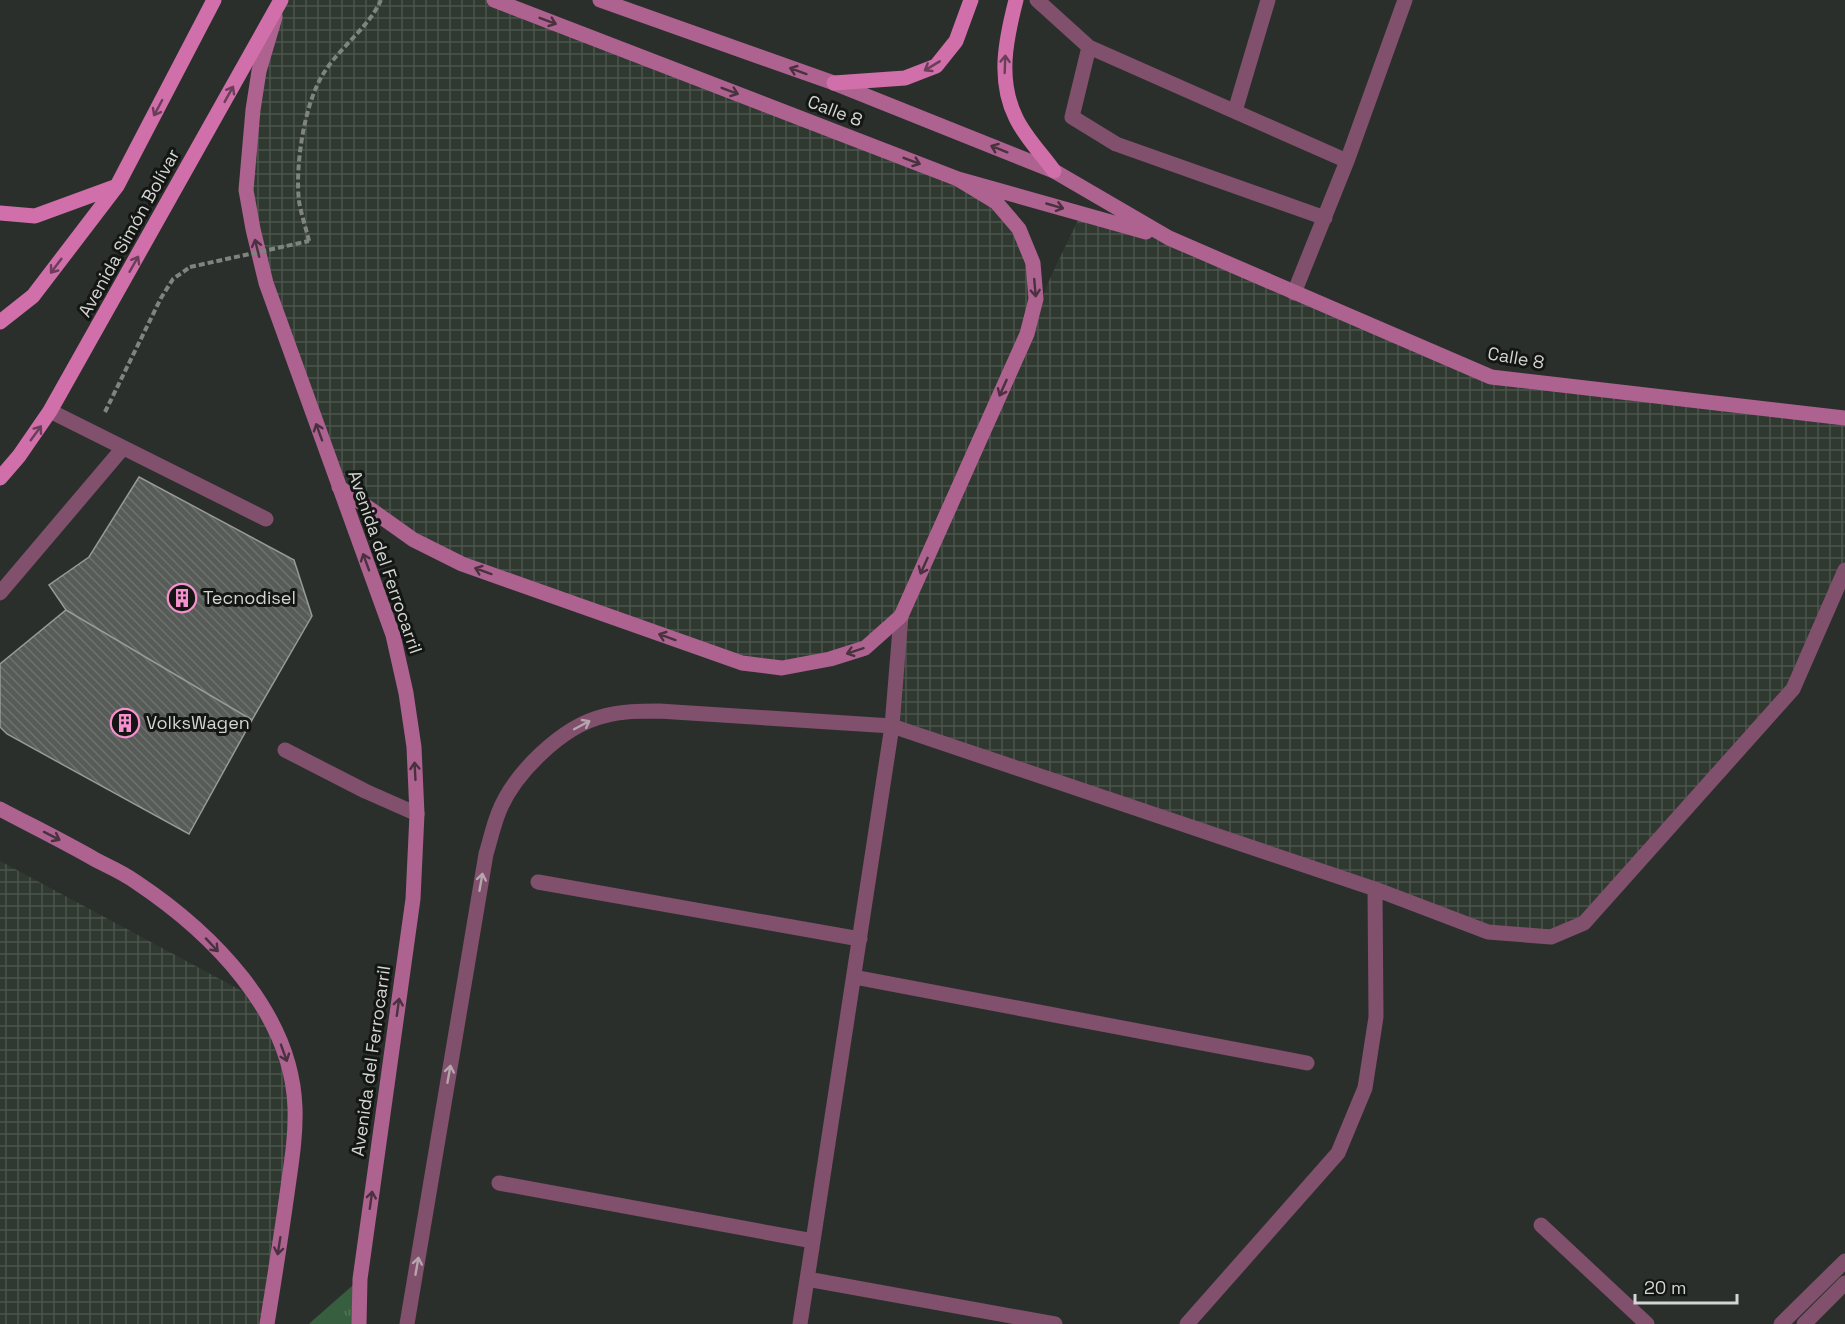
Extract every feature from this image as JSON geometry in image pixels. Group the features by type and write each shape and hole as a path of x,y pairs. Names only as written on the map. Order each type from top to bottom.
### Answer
{"main road":[{"name":"Avenida Simón Bolívar","path":"0,322 33,296 117,186 214,0"},
{"path":"834,83 905,78 936,66 956,40 971,0"},
{"path":"1016,0 1008,30 1004,64 1006,93 1016,119 1054,171"},
{"name":"Avenida Simón Bolívar","path":"0,478 20,456 50,411 280,3"},
{"path":"0,213 35,216 117,186"}],"street":[{"name":"Calle 8","path":"494,0 958,179 1169,238"},
{"name":"Calle 8","path":"600,0 834,83 1054,171 1169,238 1491,377 1845,418"},
{"path":"1037,0 1089,47 1347,160"},
{"path":"1235,111 1268,0"},
{"path":"1294,293 1347,160 1405,0"},
{"name":"Avenida del Ferrocarril","path":"280,3 259,71 253,110 246,190 253,229 266,283 393,635 406,693 414,747 417,814 413,899 360,1278 359,1324"},
{"path":"1089,47 1072,117 1116,144 1325,218"},
{"path":"800,1324 892,726 901,616 1027,334 1036,299 1033,263 1019,229 996,202 958,179"},
{"path":"50,411 266,519"},
{"path":"0,593 123,448"},
{"path":"339,487 414,540 462,564 742,663 782,668 830,660 865,648 901,616"},
{"path":"407,1324 486,854 498,812 514,783 536,759 558,739 601,716 627,711 659,711 892,726 1375,889 1488,932 1551,937 1584,923 1793,689 1845,570"},
{"path":"285,750 365,791 417,814"},
{"path":"0,809 134,880 168,904 198,930 259,1000 278,1037 290,1070 295,1107 294,1146 267,1324"},
{"path":"538,882 860,939"},
{"path":"1187,1324 1338,1153 1365,1088 1376,1017 1375,889"},
{"path":"854,977 1307,1063"},
{"path":"499,1183 813,1241"},
{"path":"1541,1225 1647,1324"},
{"path":"1781,1324 1845,1261"},
{"path":"807,1279 1055,1324"},
{"path":"1804,1324 1845,1283"}],"path":[{"path":"93,433 161,298 173,279 190,267 309,241 299,201 299,167 303,131 313,97 322,76 362,28 381,0"}],"shaded area":[{"path":"281,0 494,0 996,202 1033,263 1029,328 1081,214 1169,238 1491,377 1845,418 1845,570 1793,689 1584,923 1551,937 1488,932 892,726 901,618 865,648 830,659 742,663 462,564 339,487 253,229 249,145"},
{"path":"0,861 259,1000 295,1107 267,1324 0,1324"}],"green space":[{"path":"360,1279 359,1324 309,1324 311,1322"}],"building":[{"name":"Tecnodisel","path":"139,477 294,560 312,616 252,720 66,610 49,585 89,557"},
{"name":"VolksWagen","path":"66,610 252,720 189,834 7,734 0,727 0,664"}],"place":[{"name":"Tecnodisel","path":"182,598"},
{"name":"VolksWagen","path":"125,723"}]}
